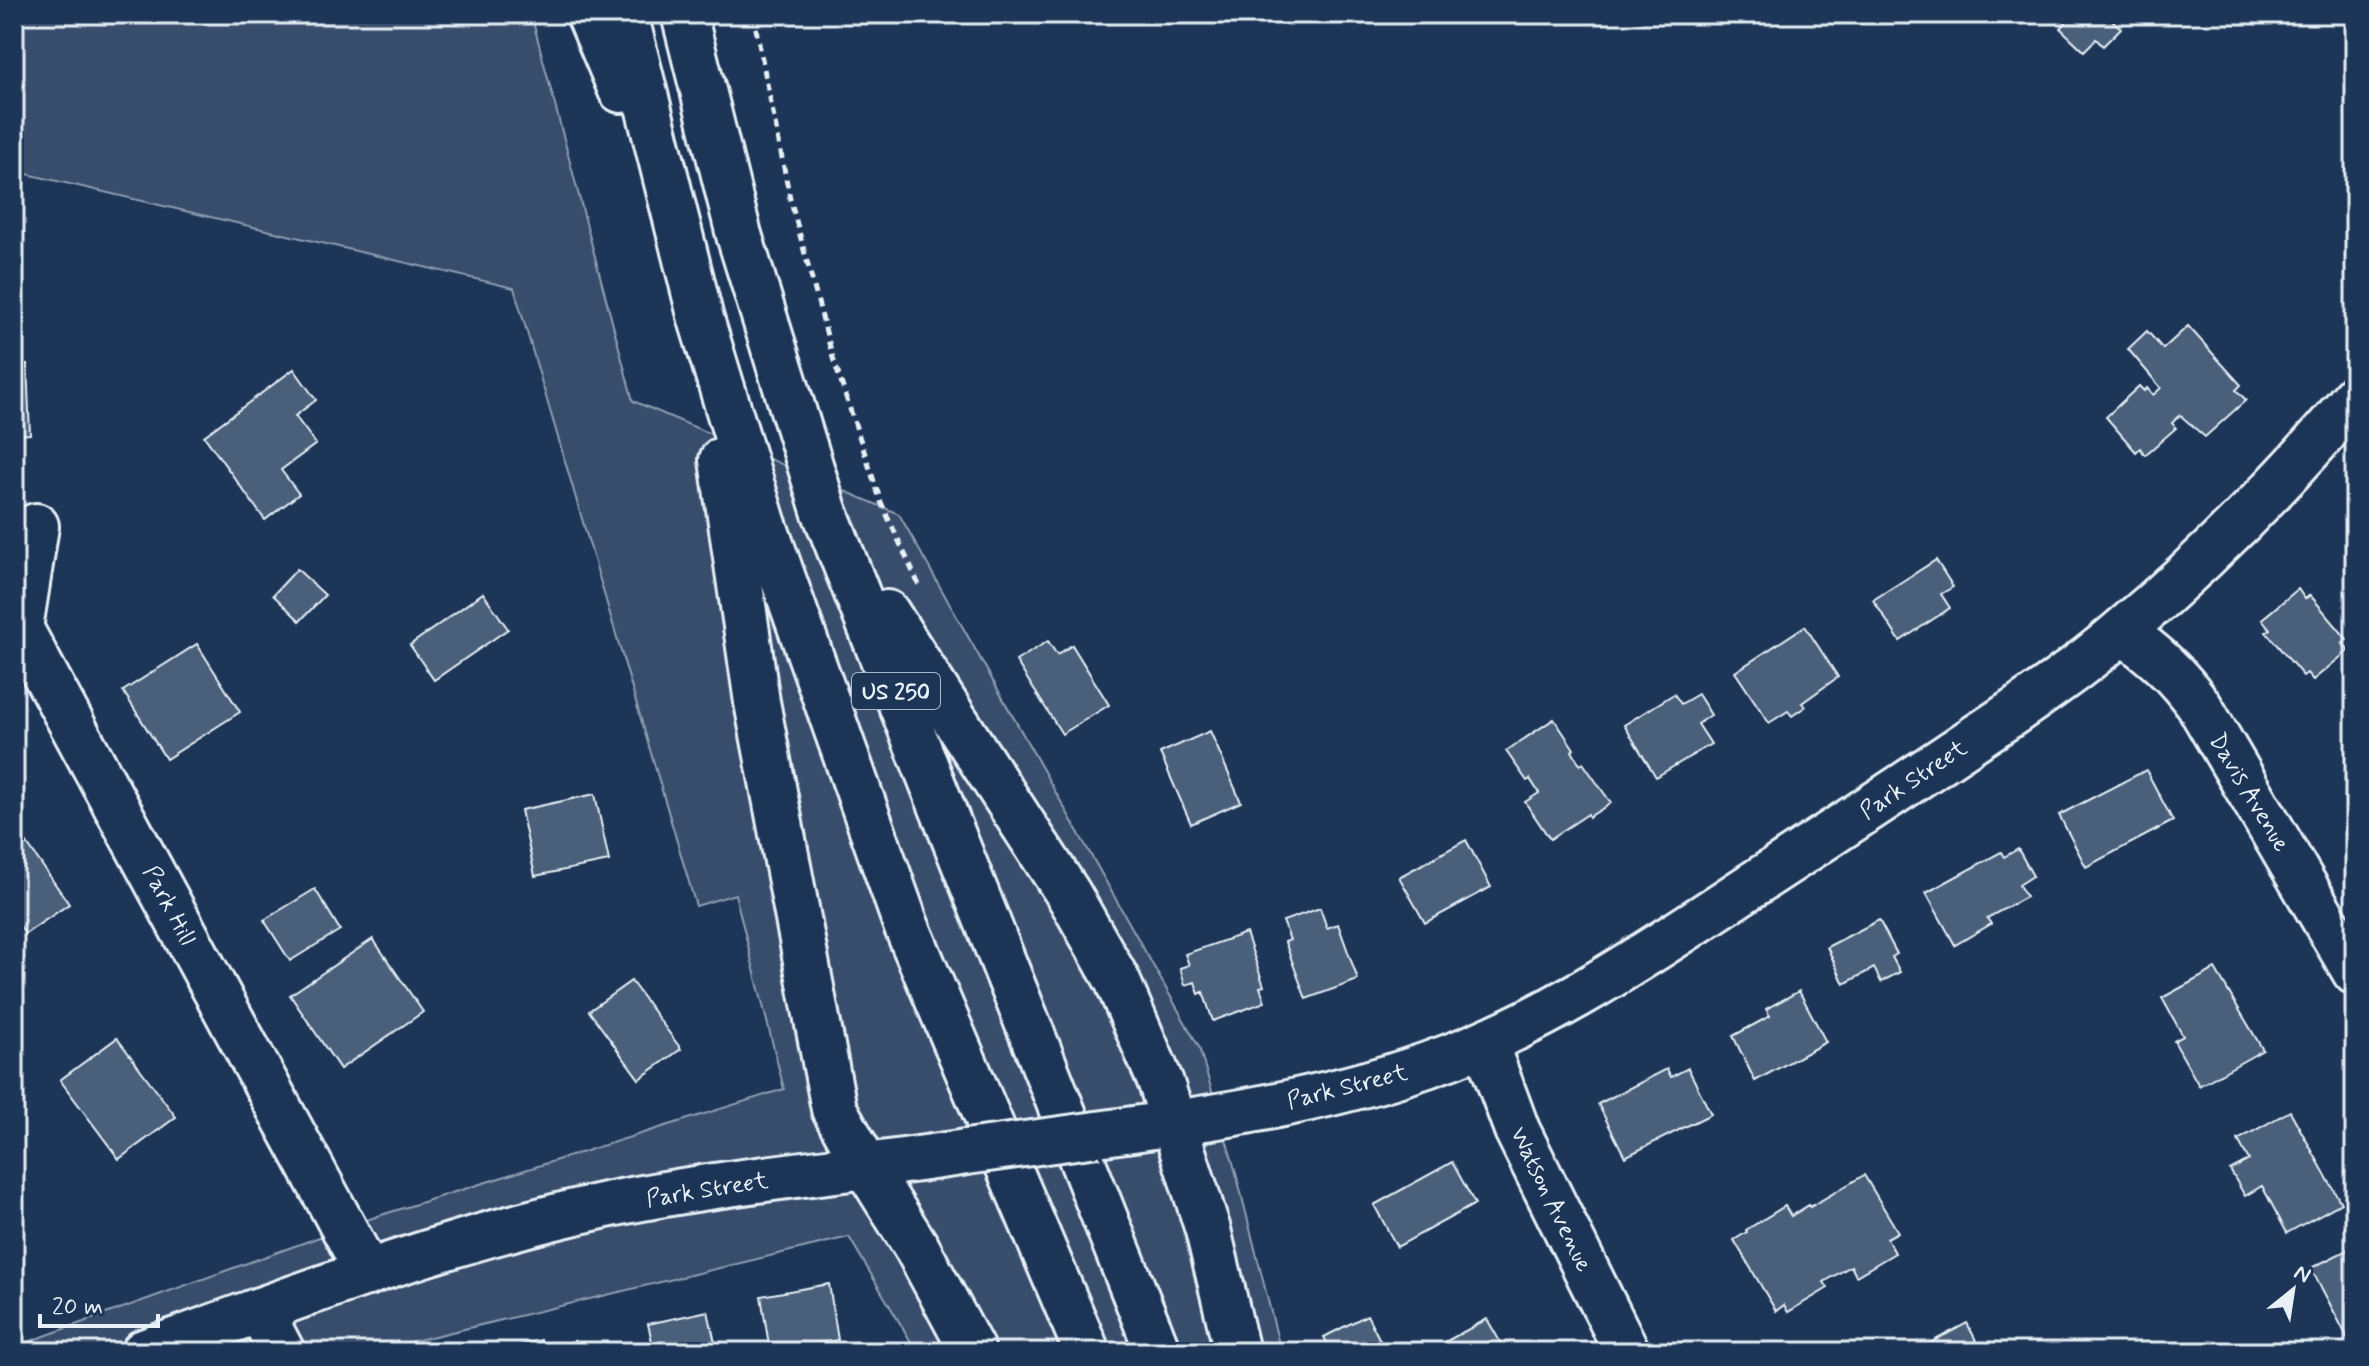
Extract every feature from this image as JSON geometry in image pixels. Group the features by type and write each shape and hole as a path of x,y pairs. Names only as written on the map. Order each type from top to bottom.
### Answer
{"main road":[{"path":"589,14 673,210"},
{"name":"US 250","path":"625,14 701,319 763,522 906,925 1087,1352"},
{"name":"US 250","path":"684,14 739,235 824,510 1158,1352"},
{"path":"701,319 757,702 834,1109 917,1248 973,1352"},
{"name":"Park Street","path":"144,1352 468,1240 606,1205 746,1180 867,1168 1174,1124 1337,1093 1485,1043 1563,1004 1644,955 2048,689 2122,631 2211,552 2309,452 2355,397"},
{"path":"824,510 1069,895 1117,980 1161,1083 1208,1230 1237,1352"},
{"name":"Park Hill","path":"36,526 20,628 368,1273"},
{"name":"Davis Avenue","path":"2122,631 2159,658 2184,684 2200,707 2355,972"},
{"name":"Watson Avenue","path":"1485,1043 1517,1130 1627,1352"},
{"path":"260,1310 282,1352"}],"path":[{"path":"753,14 790,198 833,358 881,502 923,594"}],"shaded area":[{"path":"14,14 531,14 633,401 899,514 1199,1047 1236,1173 1281,1352 917,1352 849,1237 368,1352 14,1352 14,1347 378,1216 784,1089 735,894 696,906 514,288 14,171"}],"building":[{"path":"2068,14 2113,14 2116,17 2113,21 2121,28 2103,46 2096,39 2084,51 2060,28 2071,17"},
{"path":"2188,326 2241,385 2236,390 2246,400 2205,437 2180,415 2172,423 2176,428 2145,455 2140,448 2136,452 2106,417 2139,386 2144,391 2147,388 2153,395 2161,388 2128,349 2147,331 2163,349"},
{"path":"14,364 27,364 30,434 14,435"},
{"path":"294,369 316,400 295,416 316,444 281,470 299,494 265,520 204,436"},
{"path":"1936,560 1953,587 1941,594 1950,608 1900,641 1873,600"},
{"path":"297,569 325,595 300,621 273,595"},
{"path":"2298,589 2305,599 2310,595 2347,639 2342,643 2349,650 2313,680 2307,673 2303,676 2266,632 2270,629 2262,619"},
{"path":"483,593 508,629 434,680 410,645"},
{"path":"1805,626 1838,677 1802,703 1805,707 1792,716 1788,711 1769,723 1735,672"},
{"path":"1048,641 1057,655 1072,645 1109,705 1062,734 1016,661"},
{"path":"197,644 240,712 166,759 123,691"},
{"path":"1674,694 1681,704 1698,694 1711,715 1698,724 1711,744 1656,777 1624,725"},
{"path":"1554,719 1574,749 1572,751 1580,765 1583,763 1611,803 1550,839 1525,802 1539,793 1506,751"},
{"path":"1210,731 1241,802 1191,824 1160,753"},
{"path":"2146,770 2173,821 2086,867 2059,815"},
{"path":"595,794 609,861 535,876 521,810"},
{"path":"14,825 69,904 25,934 14,917"},
{"path":"1466,840 1491,887 1425,923 1399,877"},
{"path":"2018,849 2033,876 2019,885 2026,897 1987,918 1991,924 1955,945 1926,893 2001,852 2004,857"},
{"path":"315,889 340,930 290,961 264,920"},
{"path":"1320,908 1327,928 1338,924 1358,980 1306,999 1285,942 1290,940 1283,921"},
{"path":"1879,920 1897,954 1892,957 1900,972 1881,982 1874,968 1844,984 1827,947"},
{"path":"1246,933 1264,986 1260,987 1265,1002 1213,1021 1203,992 1199,994 1195,982 1185,985 1180,968 1189,965 1185,954"},
{"path":"373,939 423,1012 340,1069 290,995"},
{"path":"2215,969 2263,1050 2199,1086 2174,1041 2183,1036 2162,998"},
{"path":"631,981 681,1049 639,1079 589,1011"},
{"path":"1799,991 1826,1042 1755,1081 1733,1036 1770,1016 1766,1009"},
{"path":"117,1038 176,1117 119,1159 60,1080"},
{"path":"1688,1068 1711,1114 1625,1157 1598,1104 1667,1069 1671,1077"},
{"path":"2290,1111 2341,1203 2287,1233 2262,1186 2245,1196 2230,1170 2249,1160 2238,1140"},
{"path":"1452,1162 1475,1204 1397,1247 1374,1205"},
{"path":"1864,1175 1898,1232 1887,1238 1895,1253 1856,1276 1851,1266 1824,1282 1828,1288 1788,1312 1784,1305 1776,1311 1734,1240 1785,1206 1791,1216"},
{"path":"2355,1246 2355,1352 2311,1268"},
{"path":"829,1284 838,1340 770,1351 761,1296"},
{"path":"708,1311 717,1352 654,1350 648,1324"},
{"path":"1367,1315 1386,1352 1332,1352 1324,1337"},
{"path":"1487,1319 1506,1352 1450,1352 1445,1342"},
{"path":"1967,1323 1982,1352 1913,1352"},
{"path":"541,1340 543,1349 575,1341 578,1352 505,1352 505,1349"}]}
